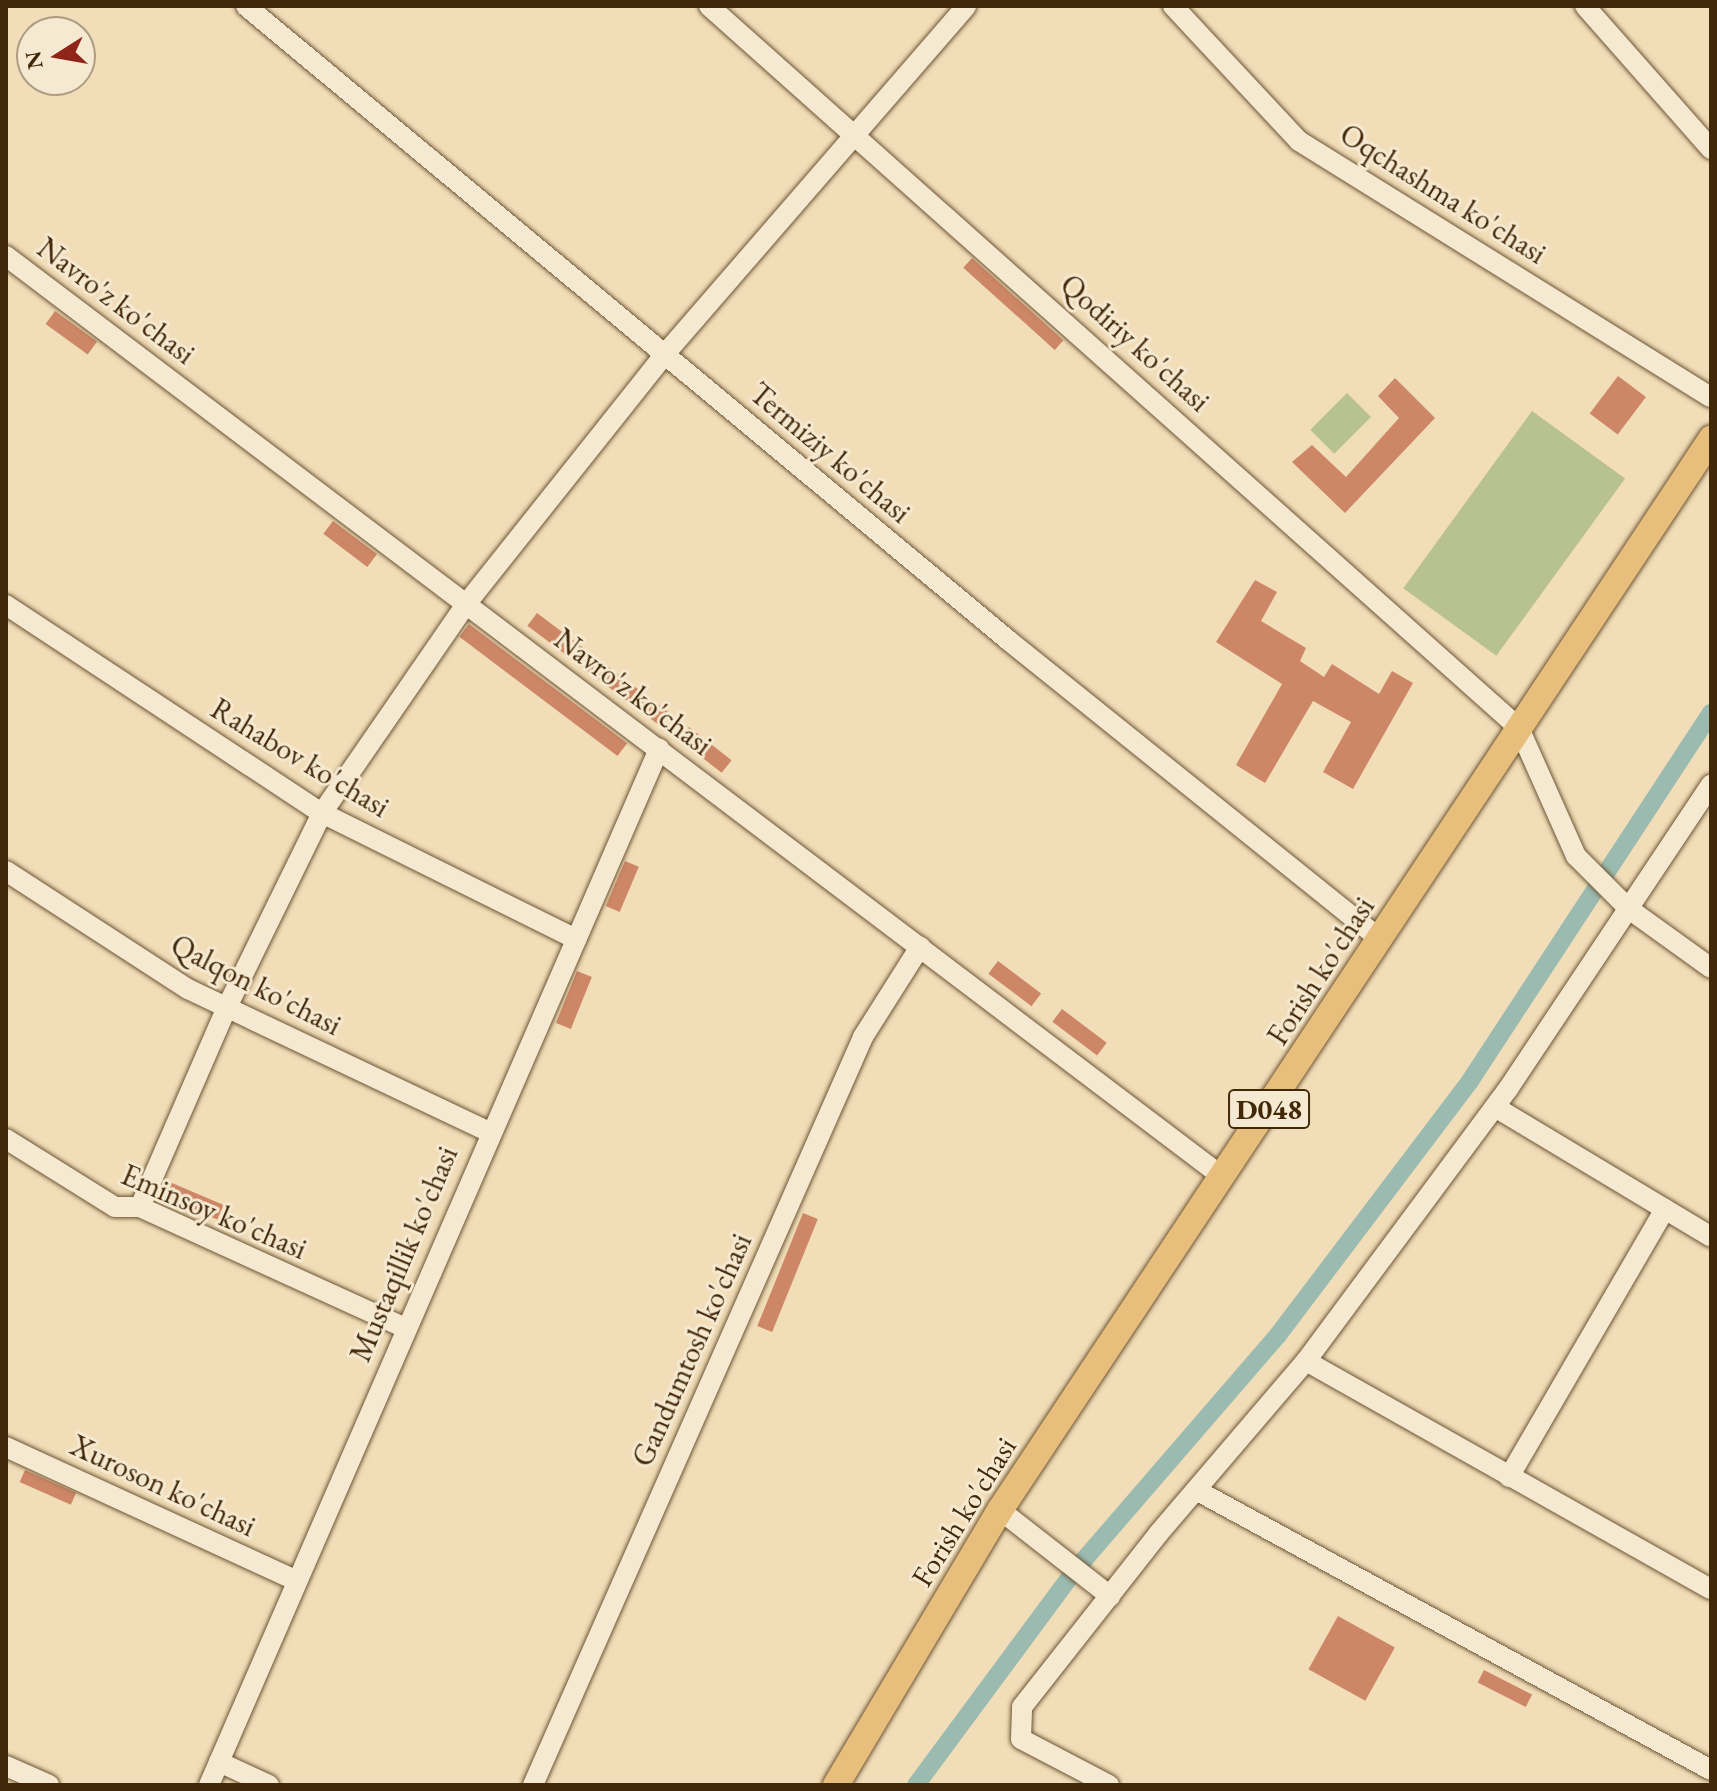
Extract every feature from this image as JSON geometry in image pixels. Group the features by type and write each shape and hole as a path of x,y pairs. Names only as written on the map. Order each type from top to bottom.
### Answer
{"main road":[{"name":"Forish ko'chasi","path":"836,1785 1000,1510 1711,439"}],"street":[{"name":"Termiziy ko'chasi","path":"246,6 1008,640 1381,940"},
{"name":"Qodiriy ko'chasi","path":"709,6 854,132 1519,728"},
{"path":"140,1207 227,1007 322,813 467,603 665,354 966,6"},
{"name":"Oqchashma ko'chasi","path":"1173,6 1299,141 1711,397"},
{"path":"1585,6 1711,149"},
{"name":"Navro'z ko'chasi","path":"6,256 1223,1177"},
{"name":"Rahabov ko'chasi","path":"6,605 322,813 576,939"},
{"path":"1519,728 1576,856 1629,909 1711,968"},
{"name":"Mustaqillik ko'chasi","path":"209,1785 489,1132 659,749"},
{"path":"1109,1785 1021,1739 1022,1707 1196,1490 1306,1361 1495,1107 1711,785"},
{"name":"Qalqon ko'chasi","path":"6,871 188,989 489,1132"},
{"name":"Gandumtosh ko'chasi","path":"533,1785 863,1037 920,947"},
{"path":"1495,1107 1711,1237"},
{"name":"Eminsoy ko'chasi","path":"6,1139 115,1207 140,1207 405,1328"},
{"path":"1509,1477 1665,1209"},
{"path":"1306,1361 1711,1589"},
{"name":"Xuroson ko'chasi","path":"6,1447 295,1580"},
{"path":"1196,1490 1711,1770"},
{"path":"1000,1510 1110,1596"},
{"path":"219,1762 269,1785"},
{"path":"6,1766 49,1785"}],"green space":[{"path":"1347,393 1371,417 1334,454 1310,430"},
{"path":"1532,411 1625,479 1496,656 1403,588"}],"building":[{"path":"972,258 1063,340 1055,350 963,268"},
{"path":"55,311 97,342 88,355 46,324"},
{"path":"1618,376 1646,397 1618,435 1590,414"},
{"path":"1395,378 1435,418 1345,513 1292,462 1312,445 1346,477 1399,418 1378,396"},
{"path":"333,521 377,554 367,567 323,534"},
{"path":"1255,580 1277,592 1261,621 1306,648 1300,661 1324,677 1332,664 1379,694 1392,671 1413,683 1353,789 1323,772 1351,722 1313,701 1265,783 1236,765 1282,684 1216,642"},
{"path":"537,613 668,712 658,724 527,626"},
{"path":"469,624 627,743 618,756 459,637"},
{"path":"689,727 732,760 722,773 679,740"},
{"path":"625,861 639,867 620,912 606,906"},
{"path":"998,961 1041,993 1031,1006 988,974"},
{"path":"577,971 592,977 571,1029 556,1023"},
{"path":"1062,1009 1107,1043 1097,1055 1052,1022"},
{"path":"172,1183 224,1205 217,1220 166,1198"},
{"path":"803,1213 818,1219 772,1332 757,1326"},
{"path":"25,1470 76,1493 71,1505 20,1482"},
{"path":"1338,1616 1395,1648 1365,1701 1308,1669"},
{"path":"1484,1670 1532,1695 1526,1707 1478,1682"}],"waterway":[{"path":"916,1785 1076,1569 1278,1335 1470,1081 1711,713"}]}
